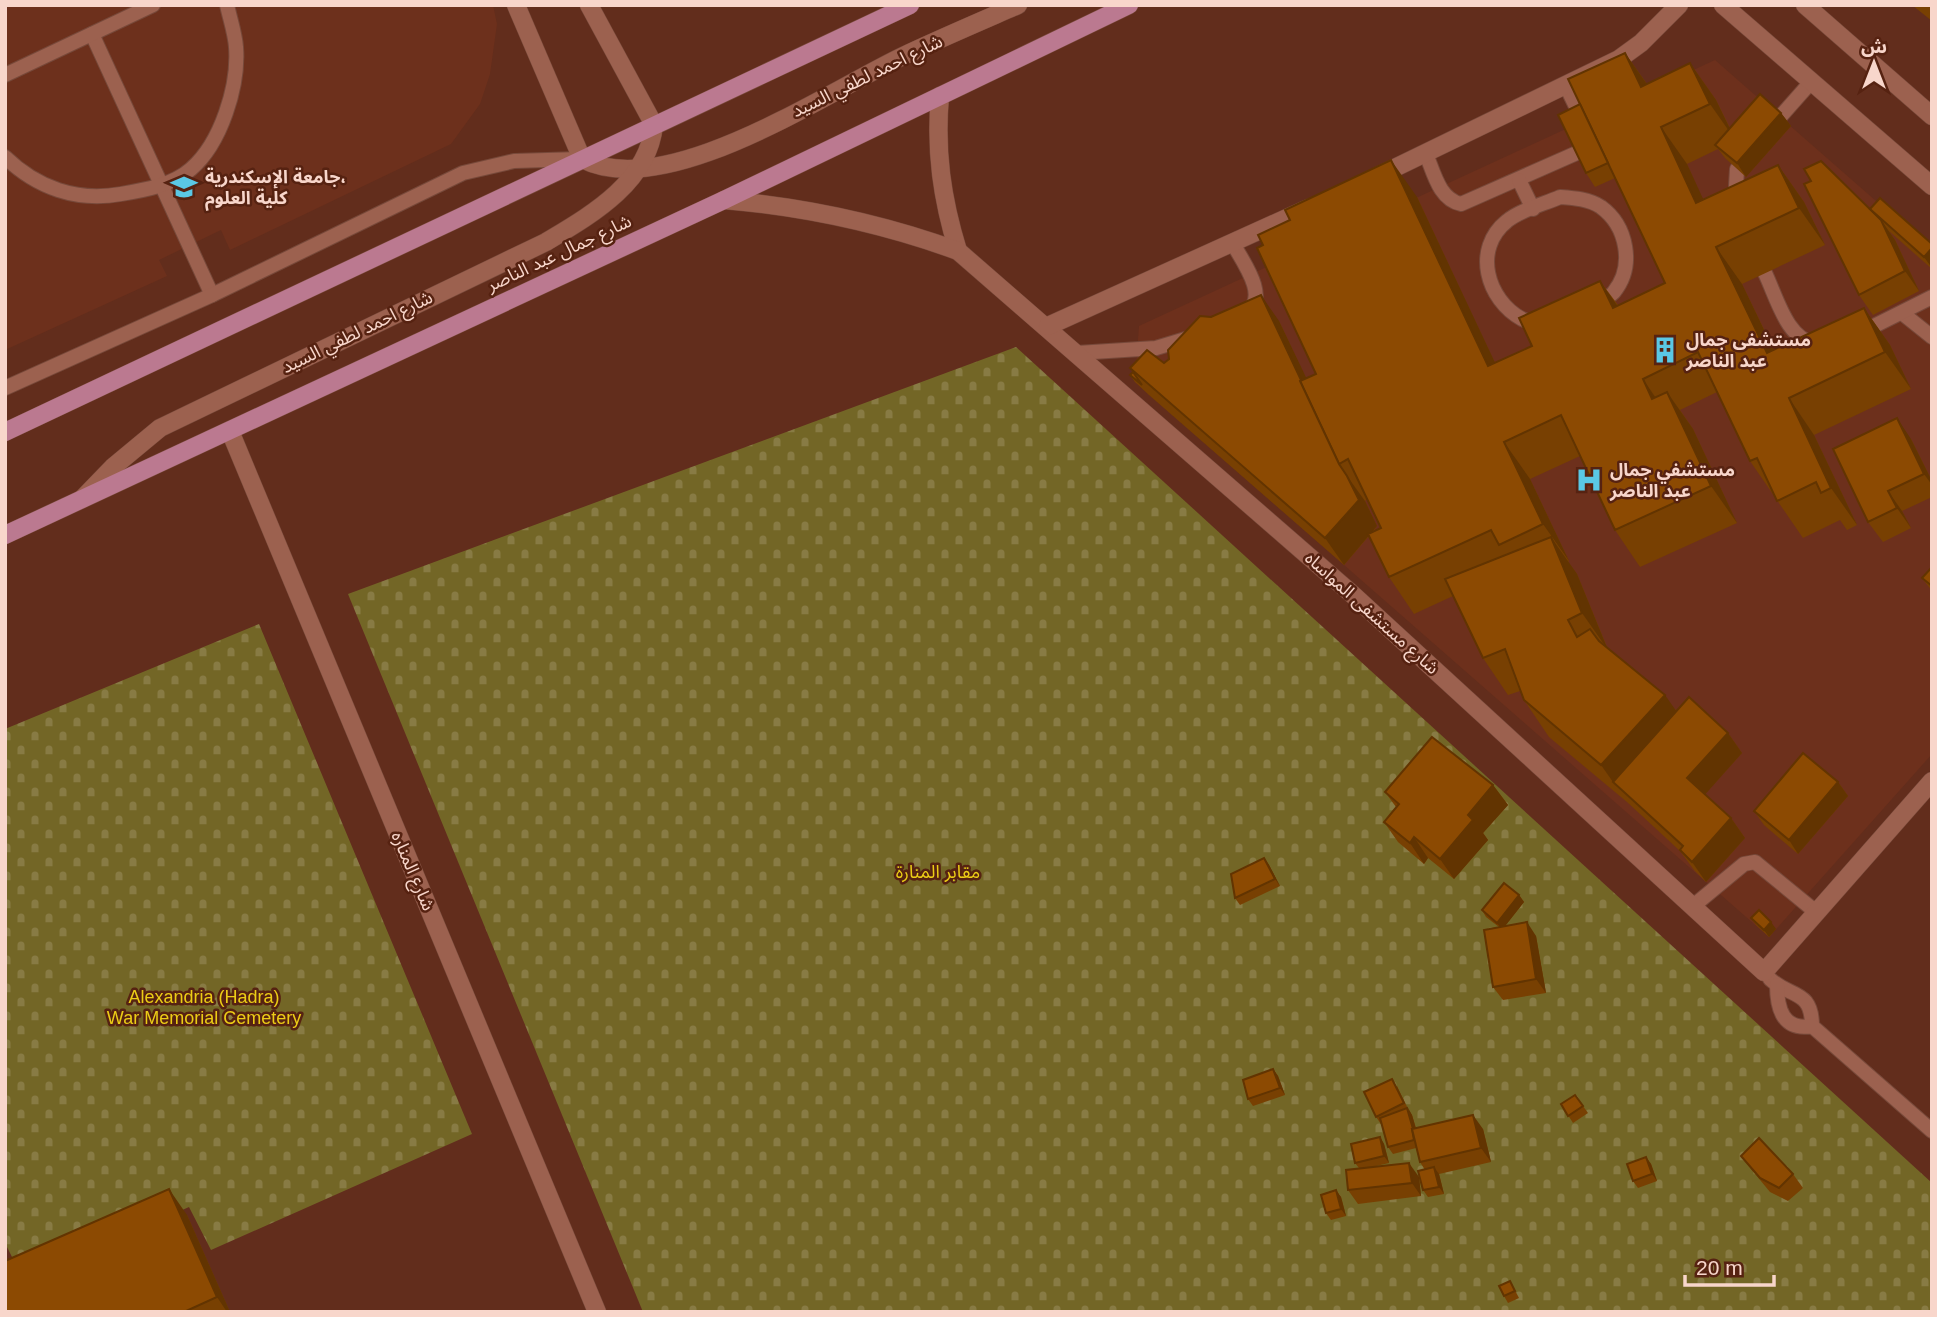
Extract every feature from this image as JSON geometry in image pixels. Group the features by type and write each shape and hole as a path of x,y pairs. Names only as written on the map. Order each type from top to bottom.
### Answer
{"main road":[{"path":"5,432 910,5"},
{"name":"شارع جمال عبد الناصر","path":"5,535 724,200 1129,5"}],"street":[{"path":"516,5 582,159"},
{"path":"589,5 654,125"},
{"name":"شارع احمد لطفي السيد","path":"582,159 598,167 636,170 681,162 763,128 901,57 1018,5"},
{"path":"1356,186 1619,58 1641,43 1679,5"},
{"path":"1723,5 1932,186"},
{"path":"1805,5 1932,116"},
{"path":"940,96 938,159 942,190 958,251"},
{"name":"شارع احمد لطفي السيد","path":"81,500 113,467 160,428 546,242 612,198 636,170 650,147 654,125"},
{"name":"شارع مستشفى المواساه","path":"724,200 784,205 843,216 901,230 958,251 1048,326 1352,594 1770,979"},
{"path":"1048,326 1320,202"},
{"name":"شارع المناره","path":"230,431 597,1312"},
{"path":"1770,979 1816,912 1932,781"}],"lane":[{"path":"5,75 153,5"},
{"path":"8,163 23,174 59,192 99,198 161,185 191,169 218,133 233,92 236,47 227,5"},
{"path":"92,34 212,295"},
{"path":"1780,117 1811,82"},
{"path":"1566,86 1583,121"},
{"path":"1426,153 1444,195 1451,202 1461,204 1579,152"},
{"path":"5,388 212,295 463,173 514,161 582,159"},
{"path":"1737,169 1735,207 1740,218"},
{"path":"1519,180 1533,209"},
{"path":"1560,197 1580,198 1599,206 1614,219 1623,237 1626,257 1623,277 1613,294 1548,324 1527,322 1509,312 1495,296 1488,277 1487,256 1494,237 1507,220 1533,209 1560,197"},
{"path":"1227,320 1251,310 1256,300 1253,283 1233,242"},
{"path":"1765,273 1791,328 1802,342 1816,345 1872,329 1932,297"},
{"path":"1902,313 1932,337"},
{"path":"1077,353 1165,346 1203,331"},
{"path":"1692,907 1744,864 1755,862 1816,912"},
{"name":"شارع مستشفى المواساه","path":"1770,979 1783,1018 1796,1027 1812,1026 1932,1131"},
{"name":"شارع مستشفى المواساه","path":"1770,979 1801,996 1812,1014 1812,1026"}],"shaded area":[{"name":"جامعة الإسكندرية، كلية العلوم","path":"5,5 493,5 497,24 490,74 480,104 451,144 230,250 221,230 159,260 167,276 5,350"},
{"name":"مستشفي جمال عبد الناصر","path":"1715,60 1932,250 1932,754 1769,937 1135,382 1139,326"}],"green space":[{"name":"مقابر المنارة","path":"1016,347 1932,1183 1932,1312 643,1312 348,594"},
{"name":"Alexandria (Hadra) War Memorial Cemetery","path":"259,624 472,1134 211,1250 189,1207 24,1281 5,1243 5,729"}],"building":[{"name":"مستشفى جمال عبد الناصر","path":"1625,53 1641,87 1690,63 1710,104 1661,127 1696,203 1778,165 1799,208 1716,247 1767,353 1864,308 1885,352 1789,398 1831,488 1821,493 1816,482 1777,501 1757,458 1750,461 1698,352 1643,379 1652,399 1667,392 1711,486 1615,530 1561,415 1504,442 1543,524 1499,545 1491,530 1389,577 1368,534 1381,528 1348,459 1339,464 1300,381 1316,374 1257,248 1263,245 1258,235 1290,220 1285,210 1391,160 1488,366 1532,346 1519,318 1600,281 1613,308 1665,283 1568,79"},
{"path":"1760,94 1781,113 1737,163 1715,145"},
{"path":"1580,104 1608,163 1586,173 1558,115"},
{"path":"1821,161 1881,220 1905,271 1859,295 1804,184 1811,181 1804,169"},
{"path":"1880,198 1932,244 1924,257 1870,209"},
{"path":"1261,295 1339,464 1359,500 1325,538 1130,368 1147,350 1164,363 1169,359 1168,350 1200,316 1211,317"},
{"path":"1133,372 1142,385 1130,375"},
{"path":"1897,418 1924,474 1888,491 1897,508 1868,522 1833,449"},
{"path":"1551,537 1582,613 1568,620 1577,637 1590,629 1599,641 1665,695 1601,765 1524,700 1505,649 1483,658 1445,579"},
{"path":"1932,567 1932,586 1922,578"},
{"path":"1689,697 1728,733 1687,778 1731,818 1692,862 1680,850 1683,846 1613,782"},
{"path":"1432,737 1493,785 1468,815 1473,820 1440,859 1414,837 1410,843 1384,822 1399,804 1385,792"},
{"path":"1803,753 1838,782 1789,840 1754,811"},
{"path":"1264,858 1275,879 1235,898 1231,874"},
{"path":"1504,883 1519,895 1497,923 1482,910"},
{"path":"1759,910 1771,922 1764,930 1751,918"},
{"path":"1527,922 1536,979 1493,987 1484,930"},
{"path":"1273,1069 1280,1088 1248,1099 1243,1080"},
{"path":"1392,1079 1404,1103 1376,1117 1364,1092"},
{"path":"1575,1095 1583,1106 1568,1116 1561,1104"},
{"path":"1407,1108 1414,1140 1388,1147 1380,1118"},
{"path":"1473,1115 1481,1148 1420,1162 1412,1129"},
{"path":"1380,1137 1384,1156 1355,1163 1351,1144"},
{"path":"1759,1138 1793,1174 1779,1188 1760,1178 1741,1156"},
{"path":"1646,1157 1652,1174 1633,1181 1627,1164"},
{"path":"1409,1163 1412,1183 1348,1190 1346,1170"},
{"path":"1434,1167 1439,1187 1423,1190 1418,1171"},
{"path":"169,1189 217,1297 184,1312 5,1312 5,1261"},
{"path":"1336,1190 1341,1209 1326,1213 1321,1195"},
{"path":"1510,1281 1515,1291 1504,1296 1499,1286"}],"place":[{"name":"جامعة الإسكندرية، كلية العلوم","path":"184,187"},
{"name":"مستشفى جمال عبد الناصر","path":"1665,350"},
{"name":"مستشفي جمال عبد الناصر","path":"1589,480"}]}
